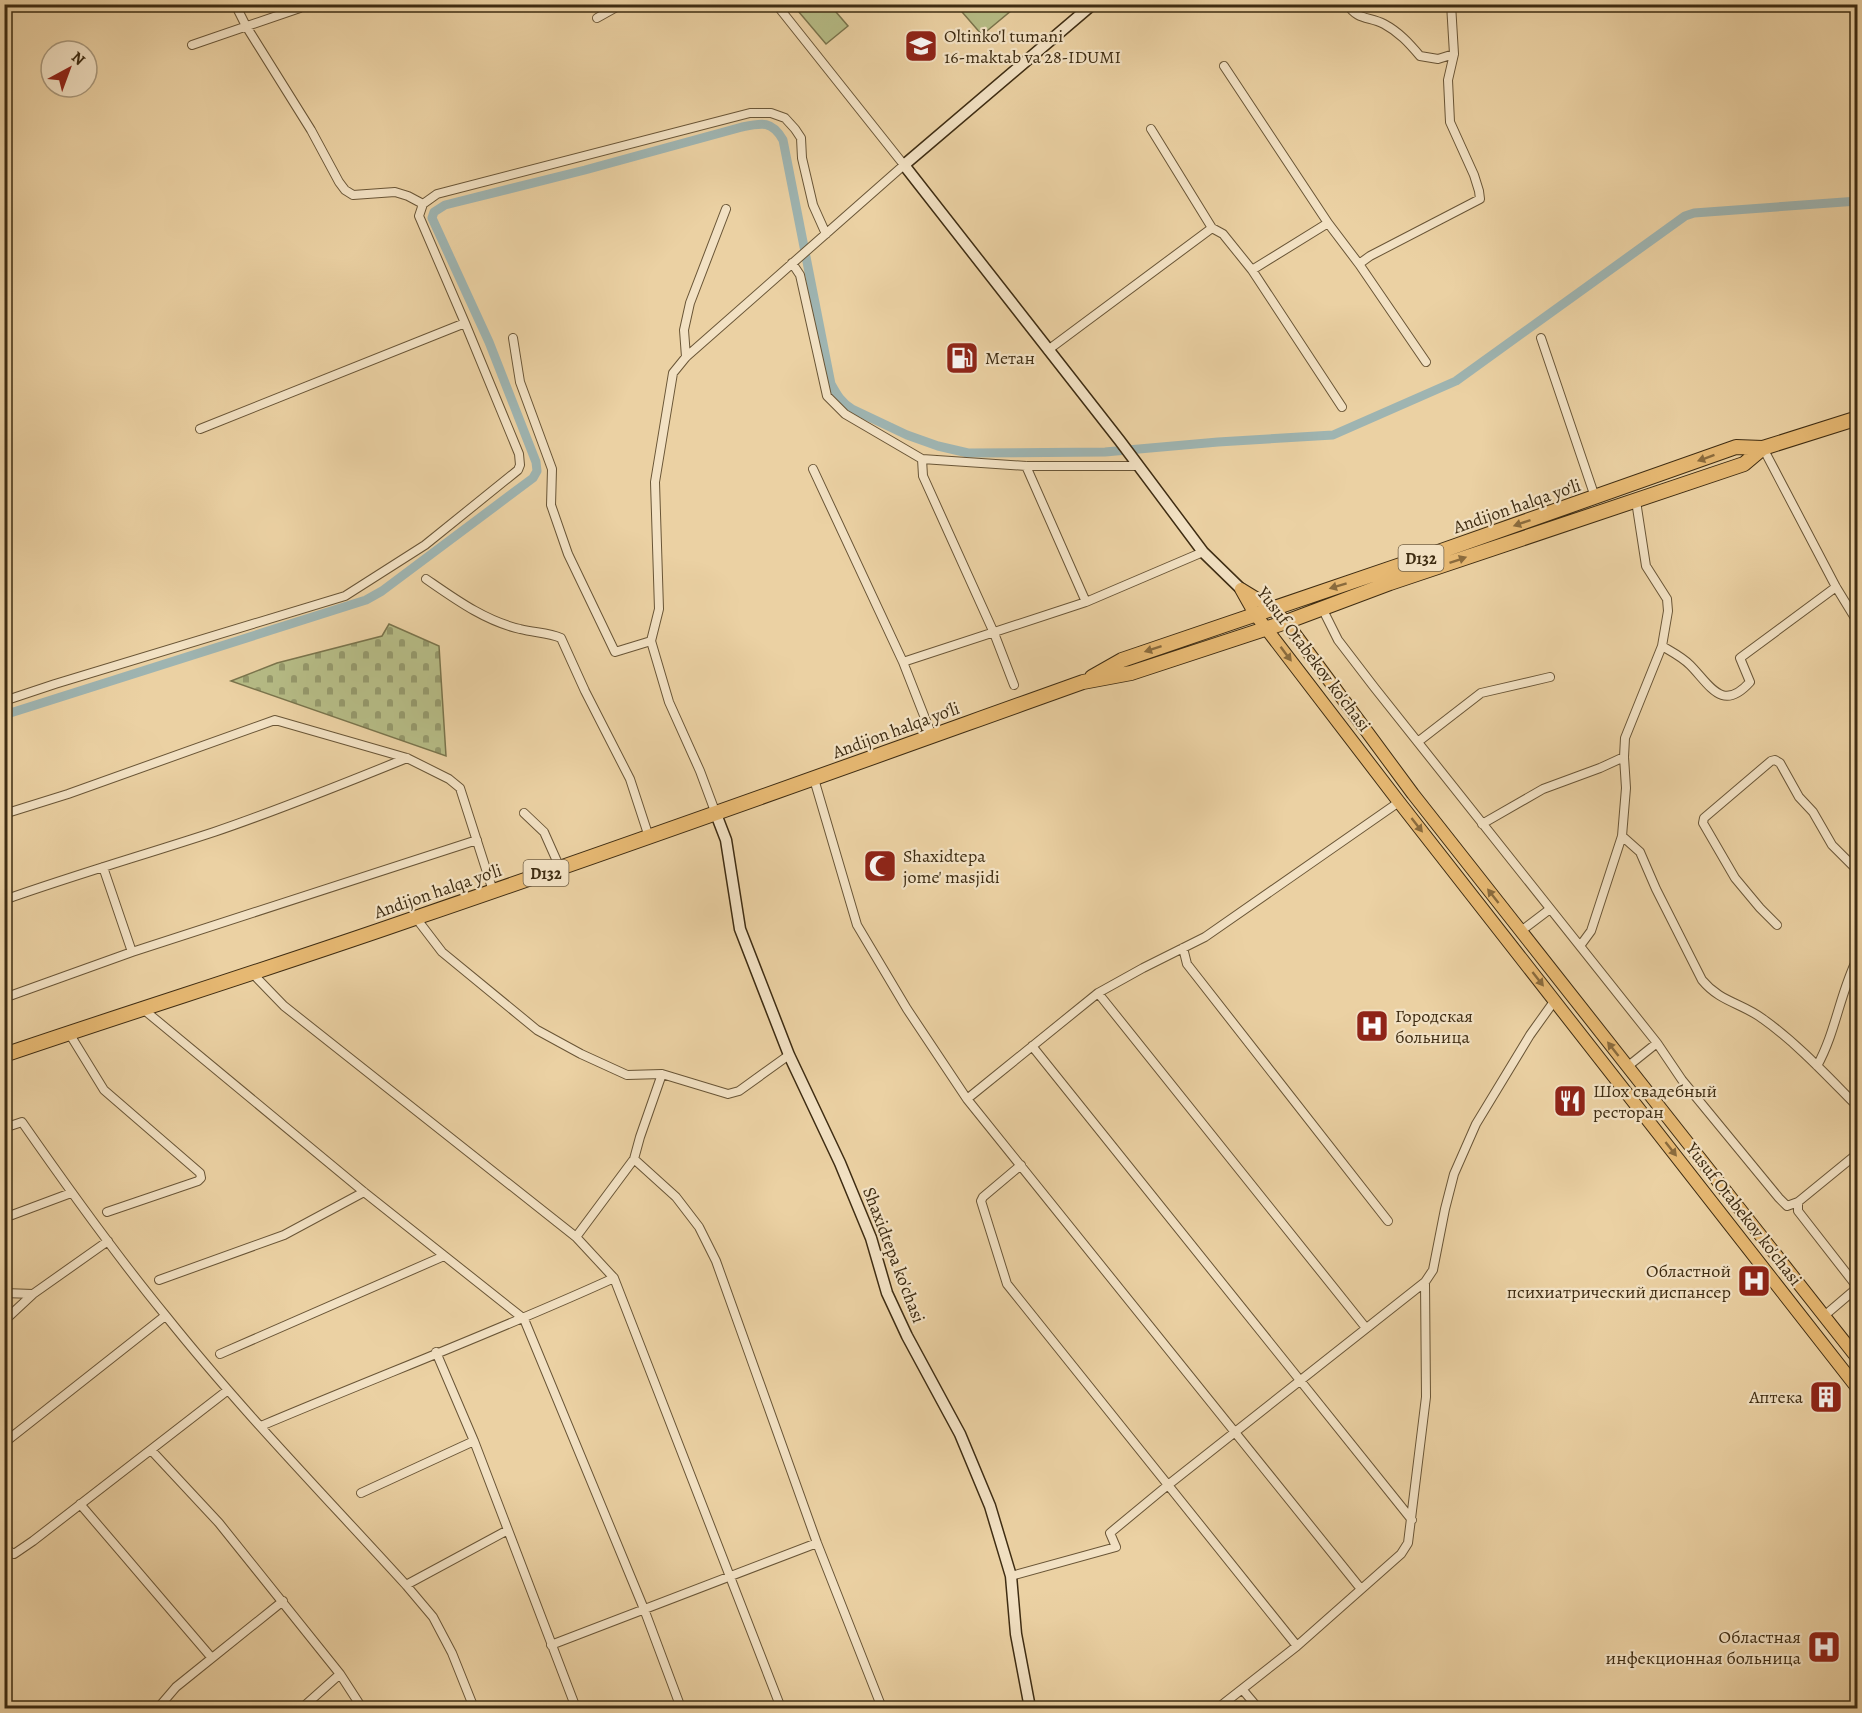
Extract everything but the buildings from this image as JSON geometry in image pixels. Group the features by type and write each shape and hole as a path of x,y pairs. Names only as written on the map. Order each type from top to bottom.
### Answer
{"highway":[{"name":"Andijon halqa yo‘li","path":"4,1055 142,1008 253,974 716,814 1083,681 1122,660 1736,447 1763,448 1857,418"},
{"name":"Andijon halqa yo‘li","path":"1083,681 1131,673 1287,622 1744,464 1763,448"}],"main road":[{"name":"Yusuf Otabekov ko'chasi","path":"1241,589 1272,608 1287,622 1413,794 1857,1359"},
{"name":"Yusuf Otabekov ko'chasi","path":"1241,589 1255,614 1399,802 1857,1389"}],"street":[{"path":"235,4 345,190 353,195 395,192 423,204"},
{"path":"192,45 300,8 301,4"},
{"path":"597,18 622,4"},
{"path":"776,4 1120,441 1203,552 1241,589"},
{"path":"716,814 700,771 669,702 651,641 659,609 655,482 673,373 686,357 794,261 1093,4"},
{"path":"1347,4 1352,12 1362,18 1381,22 1401,34 1420,56 1438,59 1454,54"},
{"path":"1359,264 1370,256 1480,199 1474,175 1450,122 1448,80 1454,54 1451,4"},
{"path":"1224,66 1328,223 1426,362"},
{"path":"4,701 345,596 425,545 518,470 519,454 419,216 423,204 437,194 750,114 771,113 785,118 801,138 802,159 823,237"},
{"path":"1151,129 1212,228 1223,234 1252,270 1342,407"},
{"path":"686,357 684,330 690,303 726,209"},
{"path":"1252,270 1328,223"},
{"path":"1048,350 1212,228"},
{"path":"794,261 800,274 827,396 845,414 922,459 1026,466 1136,463"},
{"path":"200,429 465,323"},
{"path":"513,338 520,382 552,469 551,505 568,554 615,652 651,641"},
{"path":"1541,338 1595,497"},
{"path":"1763,448 1857,623"},
{"path":"922,459 923,476 994,633 1014,685"},
{"path":"1026,466 1086,602"},
{"path":"813,469 903,662 932,736"},
{"path":"1580,946 1591,931 1622,836 1626,788 1624,738 1662,646 1668,604 1646,566 1636,501"},
{"path":"903,662 1086,602 1203,552"},
{"path":"426,579 469,608 519,629 551,634 561,638 585,691 630,778 649,837"},
{"path":"1662,646 1677,654 1690,665 1706,685 1715,692 1731,697 1750,682 1740,658 1836,587"},
{"path":"1322,608 1338,640 1657,1043 1682,1080 1779,1198 1787,1206 1798,1202 1857,1153"},
{"path":"1419,741 1481,693 1550,677"},
{"path":"4,814 68,794 275,720 407,758 449,779 460,788 493,891"},
{"path":"1482,824 1543,789 1623,757"},
{"path":"4,900 225,828 341,786 407,758"},
{"path":"1778,925 1760,908 1735,878 1703,822 1704,818 1771,761 1775,760 1780,763 1799,797 1813,812 1832,845 1857,871"},
{"path":"814,779 857,925 907,1009 967,1099 1361,1589"},
{"path":"967,1099 1098,993 1205,937 1399,802"},
{"path":"524,813 544,832 560,868"},
{"name":"Shaxidtepa ko'chasi","path":"716,814 726,840 740,929 789,1055 840,1162 871,1238 887,1293 907,1336 960,1434 990,1506 1011,1576 1016,1634 1030,1708"},
{"path":"1622,836 1640,852 1656,890 1702,980 1709,989 1721,998 1762,1017 1817,1066 1857,1107"},
{"path":"4,998 132,952 477,840"},
{"path":"103,867 132,952"},
{"path":"1521,932 1550,909"},
{"path":"416,918 442,952 537,1030 627,1075 662,1074 728,1094 740,1090 789,1055"},
{"path":"1183,948 1187,964 1388,1221"},
{"path":"1817,1066 1826,1050 1845,984 1857,957"},
{"path":"253,974 284,1006 576,1237 615,1278 781,1708"},
{"path":"1098,993 1366,1328"},
{"path":"1011,1576 1116,1547 1110,1533 1425,1282 1433,1270 1442,1219 1454,1174 1476,1124 1530,1035 1555,1000"},
{"path":"142,1008 364,1192 524,1319 644,1609 681,1708"},
{"path":"69,1033 104,1090 200,1173 201,1178 198,1181 107,1212"},
{"path":"1627,1067 1657,1043"},
{"path":"1032,1046 1412,1520"},
{"path":"576,1237 634,1159 662,1074"},
{"path":"4,1128 22,1122 108,1242 165,1316 228,1390 433,1617 452,1653 474,1708"},
{"path":"634,1159 676,1197 699,1227 716,1261 818,1543 882,1708"},
{"path":"1021,1165 981,1201 1007,1284 1297,1646"},
{"path":"159,1280 284,1235 364,1192"},
{"path":"4,1218 72,1193"},
{"path":"1798,1202 1798,1211 1857,1287 1824,1316"},
{"path":"4,1322 33,1294 108,1242"},
{"path":"220,1354 444,1256"},
{"path":"261,1426 436,1352 524,1319 615,1278"},
{"path":"1218,1708 1297,1646 1406,1549 1412,1520 1426,1396 1425,1282"},
{"path":"4,1293 33,1294"},
{"path":"4,1443 165,1316"},
{"path":"436,1352 474,1441 576,1708"},
{"path":"4,1548 14,1554 228,1390"},
{"path":"361,1492 474,1441"},
{"path":"152,1450 219,1523 283,1601 340,1674 362,1708"},
{"path":"80,1504 211,1657"},
{"path":"406,1585 508,1530"},
{"path":"551,1645 818,1543"},
{"path":"158,1708 176,1687 211,1657 283,1601"},
{"path":"302,1708 340,1674"},
{"path":"1242,1689 1258,1708"}],"green space":[{"path":"793,5 830,5 848,26 826,44"},
{"path":"956,5 1018,5 982,35"},
{"path":"389,624 439,646 446,756 231,681 277,663 382,636"}],"waterway":[{"path":"4,715 366,600 382,591 533,478 537,471 536,462 489,342 432,218 434,212 445,205 742,127 760,124 770,126 783,140 831,384 835,392 852,409 907,435 968,453 1105,452 1333,435 1456,381 1685,216 1694,213 1858,201"}],"place":[{"name":"Oltinko'l tumani 16-maktab va 28-IDUMI","path":"921,46"},
{"name":"Метан","path":"962,358"},
{"name":"Shaxidtepa jome' masjidi","path":"880,866"},
{"name":"Городская больница","path":"1372,1026"},
{"name":"Шох свадебный ресторан","path":"1570,1101"},
{"name":"Областной психиатрический диспансер","path":"1754,1281"},
{"name":"Аптека","path":"1826,1397"},
{"name":"Областная инфекционная больница","path":"1824,1647"}]}
